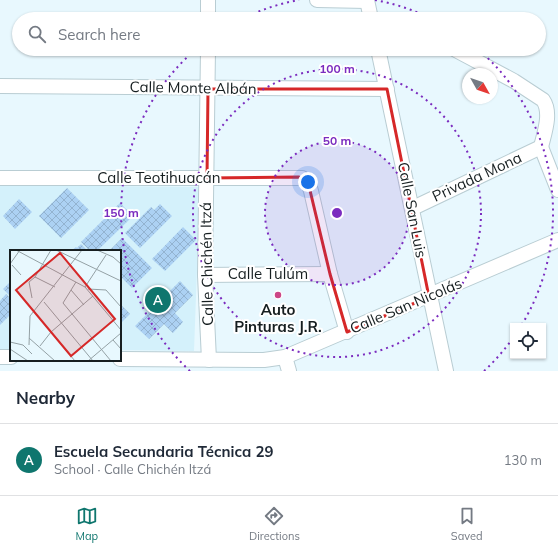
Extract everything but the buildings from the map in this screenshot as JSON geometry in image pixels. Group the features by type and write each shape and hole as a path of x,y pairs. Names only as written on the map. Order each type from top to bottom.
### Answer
{"street":[{"path":"208,0 208,12"},
{"path":"317,0 367,1 369,12"},
{"name":"Calle Chichén Itzá","path":"208,56 205,275 209,360"},
{"name":"Calle San Luis","path":"380,56 413,208 446,371"},
{"path":"467,56 514,81 543,100 547,108 547,118 541,147 558,190"},
{"name":"Calle Monte Albán","path":"0,86 208,89 387,89"},
{"name":"Privada Mona","path":"413,208 541,147"},
{"name":"Calle Teotihuacán","path":"0,178 299,177 308,182 311,190 330,274"},
{"name":"Calle San Nicolás","path":"121,359 209,360 261,366 348,332 558,240"},
{"path":"330,274 348,332"},
{"name":"Calle Tulúm","path":"205,275 330,274"},
{"path":"285,357 290,371"}],"highlighted area":[{"path":"208,89 387,89 429,297 347,332 330,274 308,182 299,177 207,178"}],"shaded area":[{"path":"0,185 200,187 194,351 121,350 121,250 10,250 10,349 0,349"}],"place":[{"name":"Auto Pinturas J.R.","path":"278,295"},
{"name":"Escuela Secundaria Técnica 29","path":"158,300"}]}
